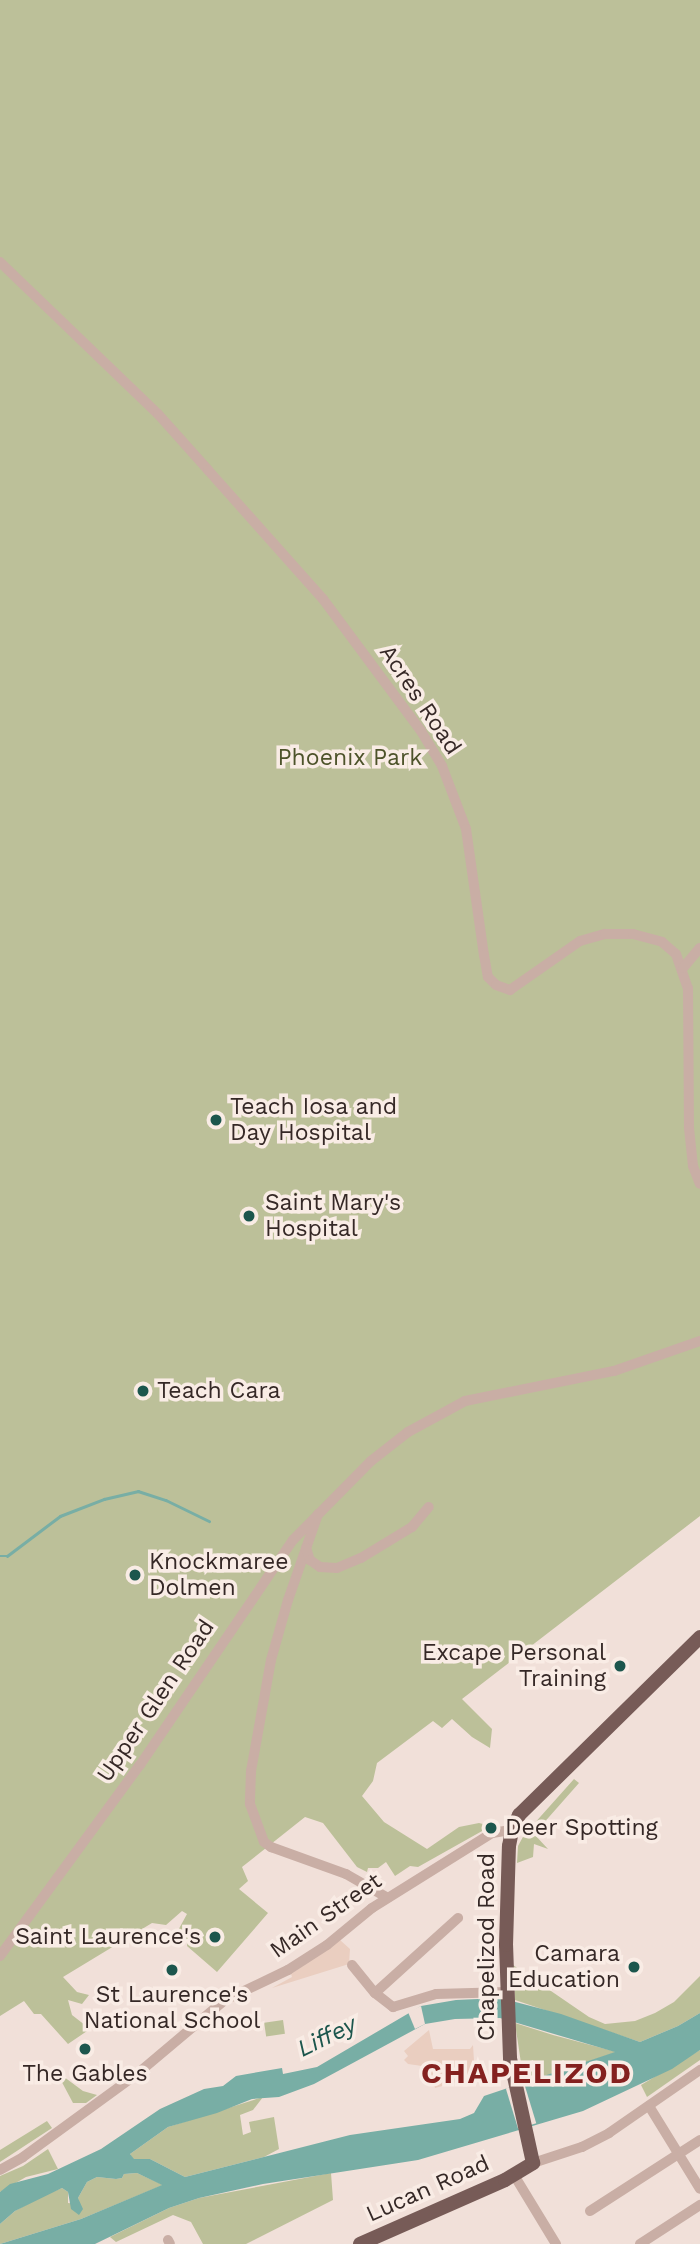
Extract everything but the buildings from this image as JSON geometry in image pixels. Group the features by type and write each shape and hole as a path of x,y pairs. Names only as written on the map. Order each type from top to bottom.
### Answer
{"main road":[{"name":"Chapelizod Road","path":"533,2163 514,2082 509,2025 509,1846 512,1830 519,1815 700,1637"},
{"name":"Lucan Road","path":"360,2244 514,2175 533,2163"}],"street":[{"name":"Acres Road","path":"0,262 149,406 208,470 323,599 421,731 442,766 466,829 488,977 496,985 510,990 580,941 605,934 634,934 662,942 676,954 683,968"},
{"path":"700,948 683,968 688,988 690,1128 693,1166 700,1184"},
{"name":"Upper Glen Road","path":"0,1956 140,1765 271,1570 319,1512 371,1461 408,1432 466,1401 614,1371 700,1341"},
{"path":"306,1548 310,1560 320,1567 337,1568 361,1558 412,1527 429,1507"},
{"path":"319,1512 271,1660 251,1771 252,1814 274,1850 346,1874 388,1898"},
{"name":"Main Street","path":"0,2170 23,2157 137,2074 225,2000 288,1970 327,1945 388,1898 492,1833 512,1830"},
{"path":"375,1993 458,1918"},
{"path":"352,1965 375,1993 393,2007 436,1994 508,1994"},
{"path":"533,2163 582,2147 649,2106 700,2070"},
{"path":"649,2106 700,2189"},
{"path":"590,2211 700,2140"},
{"path":"514,2175 556,2244"},
{"path":"640,2244 700,2205"}],"green space":[{"name":"Phoenix Park","path":"0,0 700,0 700,1516 462,1699 492,1729 490,1748 472,1737 452,1719 442,1728 433,1721 377,1763 373,1781 362,1796 384,1822 427,1849 459,1827 479,1823 491,1826 418,1867 410,1866 395,1876 386,1862 378,1868 368,1868 367,1872 357,1867 323,1823 305,1817 242,1867 248,1881 239,1889 268,1913 217,1972 187,1946 188,1939 175,1936 187,1914 182,1911 166,1925 152,1923 63,1977 77,1992 89,1995 82,2004 68,2000 72,2015 90,2029 68,2044 41,2014 34,2014 24,2001 0,2016"},
{"path":"574,1779 579,1783 534,1834 548,1849 534,1844 533,1857 517,1863 518,1846 524,1835"},
{"path":"513,1965 589,2017 605,2024 635,2021 655,2013 674,2002 700,1976 700,2013 678,2026 640,2042 515,2000"},
{"path":"283,2020 285,2034 266,2037 264,2023"},
{"path":"515,2023 553,2035 617,2052 524,2083"},
{"path":"700,2050 700,2060 647,2097 641,2085"},
{"path":"56,2071 83,2091 97,2095 86,2103 73,2103"},
{"path":"263,2097 253,2110 240,2115 243,2135 251,2132 249,2122 274,2117 279,2149 264,2157 185,2177 150,2159 133,2159 130,2154 168,2127"},
{"path":"47,2121 52,2128 0,2162 0,2150"},
{"path":"48,2149 58,2169 26,2177 0,2192 0,2176 23,2166"},
{"path":"137,2173 163,2185 81,2219 0,2244 0,2224 15,2211 40,2197 62,2188 68,2192 68,2203 79,2204 78,2198 87,2182 97,2177 116,2179 122,2178 124,2174"},
{"path":"331,2173 333,2200 246,2244 203,2244 191,2222 173,2215 116,2242 110,2237 169,2208 199,2198"}],"shaded area":[{"path":"340,1940 350,1949 349,1964 272,1988 292,1977 291,1974"},
{"path":"429,2030 433,2049 470,2049 473,2045 475,2077 435,2088 429,2067 408,2064 404,2060 408,2056 404,2051"}],"water":[{"path":"500,1998 561,2014 640,2042 678,2026 700,2013 700,2050 672,2069 583,2111 418,2160 263,2184 199,2198 169,2208 95,2244 0,2244 81,2219 162,2185 137,2173 124,2174 122,2178 116,2179 97,2177 87,2182 78,2198 83,2209 79,2215 71,2209 68,2192 62,2188 15,2211 0,2224 0,2192 10,2184 48,2174 101,2149 160,2109 204,2089 223,2086 236,2076 282,2068 283,2074 317,2067 421,2006 456,2000","holes":["500,2018 615,2052 484,2096 474,2113 460,2119 350,2135 185,2177 150,2159 134,2159 130,2154 168,2127 217,2113 252,2099 279,2097 314,2084 425,2024 455,2019"]}],"pier":[{"path":"421,2006 425,2024 415,2029 408,2012"},
{"path":"524,2083 536,2123 518,2129 506,2089"}],"waterway":[{"path":"0,1556 7,1556 60,1516 104,1499 138,1491 166,1500 209,1521"}],"place":[{"name":"Teach Iosa and Day Hospital","path":"216,1120"},
{"name":"Saint Mary's Hospital","path":"249,1216"},
{"name":"Teach Cara","path":"143,1391"},
{"name":"Knockmaree Dolmen","path":"135,1575"},
{"name":"Excape Personal Training","path":"620,1666"},
{"name":"Deer Spotting","path":"491,1828"},
{"name":"Saint Laurence's","path":"215,1937"},
{"name":"Camara Education","path":"634,1967"},
{"name":"St Laurence's National School","path":"172,1970"},
{"name":"The Gables","path":"85,2049"}],"district":[{"name":"CHAPELIZOD","path":"527,2073"}],"water label":[{"name":"Liffey","path":"327,2037"}]}
